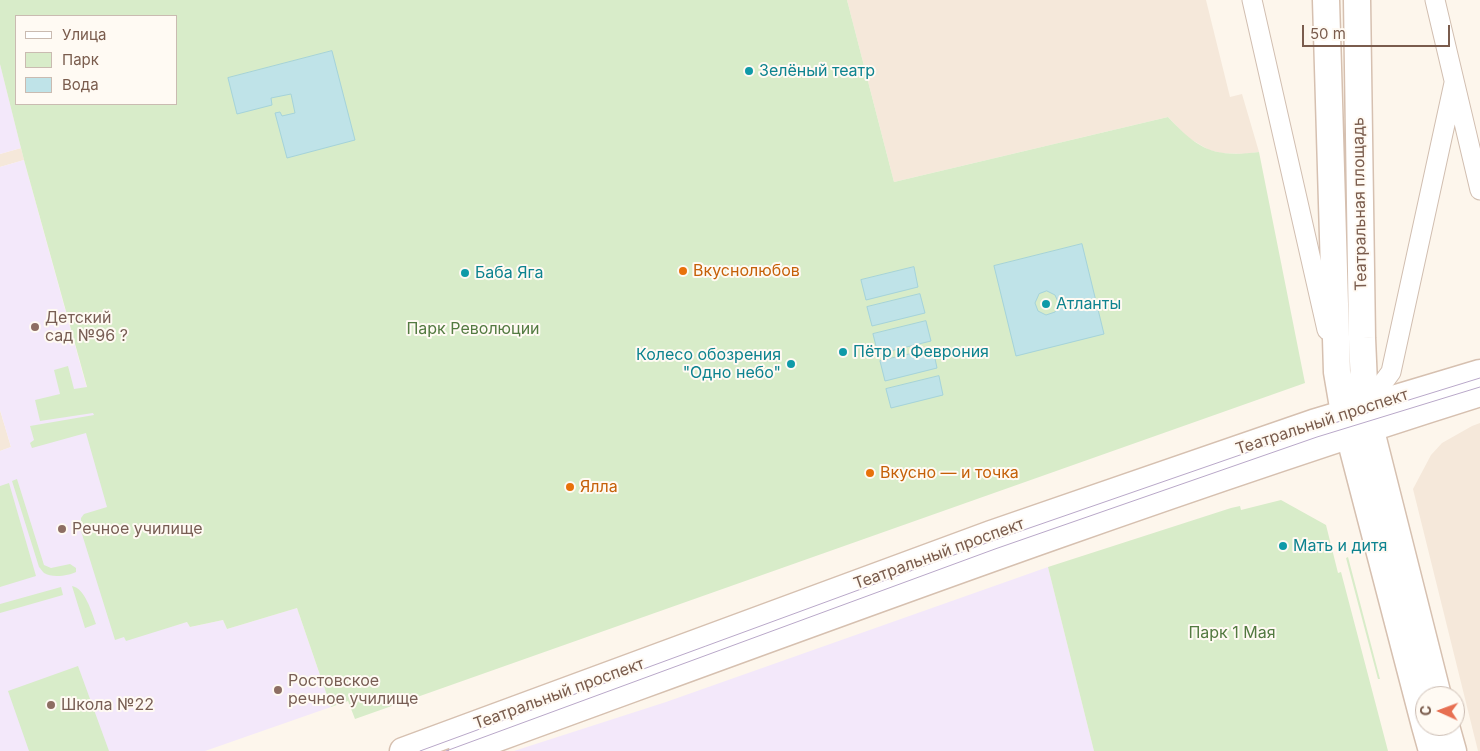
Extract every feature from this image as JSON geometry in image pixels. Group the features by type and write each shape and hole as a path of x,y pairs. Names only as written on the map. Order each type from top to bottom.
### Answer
{"main road":[{"name":"Театральная площадь","path":"1326,0 1336,372 1357,421"},
{"name":"Театральная площадь","path":"1357,0 1362,338 1357,421"},
{"name":"Театральный проспект","path":"462,751 997,556 1480,373"},
{"name":"Театральный проспект","path":"403,751 991,534 1357,421 1480,393"},
{"path":"1357,421 1435,686"},
{"path":"1357,421 1416,686"},
{"path":"1428,736 1432,751"},
{"path":"1449,736 1453,751"}],"street":[{"name":"Театральная площадь","path":"1252,0 1312,258 1336,372"},
{"path":"1435,0 1480,190"},
{"path":"1357,421 1391,372 1454,83"}],"shaded area":[{"path":"847,0 1206,0 1230,97 1242,94 1259,152 1245,154 1221,153 1209,150 1187,137 1168,117 894,182"},
{"path":"0,64 21,148 0,154"},
{"path":"21,148 24,160 0,167 0,154"},
{"name":"Речное училище","path":"24,160 94,414 149,633 187,622 190,627 223,620 227,629 297,608 331,707 205,751 0,751 0,451 11,447 0,410 0,167"},
{"path":"0,410 11,447 0,451"},
{"path":"1480,423 1480,751 1478,751 1465,699 1465,686 1462,686 1413,489 1431,455 1442,443"},
{"path":"1048,567 1094,751 514,751 666,702"}],"green space":[{"name":"Парк Революции","path":"0,0 847,0 894,182 1168,117 1188,137 1207,149 1230,154 1259,152 1305,383 355,719 348,701 331,707 297,608 227,629 223,620 190,627 187,622 126,641 124,637 115,640 81,531 81,518 84,514 107,507 86,433 32,448 30,443 34,440 30,426 94,415 93,413 40,421 35,400 60,394 54,370 68,366 74,389 87,387 24,160 0,64"},
{"path":"17,479 44,565 51,568 70,564 76,568 76,572 51,576 44,573 39,567 12,481"},
{"path":"9,483 36,576 0,587 0,486"},
{"name":"Парк 1 Мая","path":"1281,500 1326,525 1338,573 1341,572 1388,751 1094,751 1048,567 1231,508 1240,506 1241,510"},
{"path":"1348,557 1380,679 1378,679 1346,558"},
{"path":"72,586 81,591 96,624 85,628"},
{"path":"61,587 63,595 0,613 0,604"},
{"path":"78,666 109,751 29,751 8,691"}],"water":[{"path":"332,51 355,140 287,158 275,113 280,112 282,116 295,113 291,94 271,98 272,105 237,114 228,78"},
{"path":"1082,244 1104,334 1016,356 994,266","holes":["1047,291 1055,295 1059,304 1055,312 1046,315 1038,311 1035,303 1039,294"]},
{"path":"914,267 918,287 866,300 861,280"},
{"path":"920,294 925,313 872,326 867,307"},
{"path":"926,321 931,341 878,354 873,334"},
{"path":"933,349 937,368 885,381 880,361"},
{"path":"939,376 943,395 891,408 886,389"}],"tram line":[{"path":"420,751 992,541 1315,429 1480,378"},
{"path":"446,751 995,549 1317,437 1480,387"}],"place":[{"name":"Зелёный театр","path":"749,71"},
{"name":"Вкуснолюбов","path":"683,271"},
{"name":"Баба Яга","path":"465,273"},
{"name":"Атланты","path":"1046,304"},
{"name":"Детский сад №96 ?","path":"35,327"},
{"name":"Пётр и Феврония","path":"843,352"},
{"name":"Колесо обозрения \"Одно небо\"","path":"791,364"},
{"name":"Вкусно — и точка","path":"870,473"},
{"name":"Ялла","path":"570,487"},
{"name":"Речное училище","path":"62,529"},
{"name":"Мать и дитя","path":"1283,546"},
{"name":"Ростовское речное училище","path":"278,690"},
{"name":"Школа №22","path":"51,705"}]}
